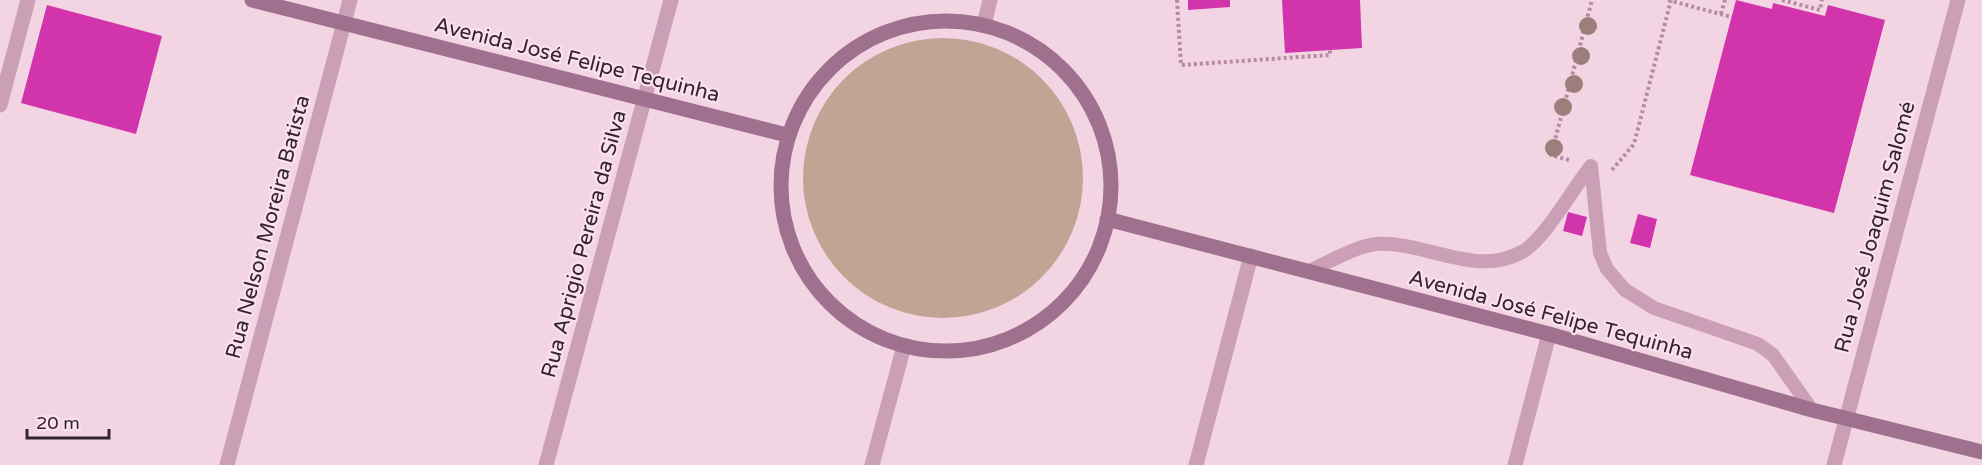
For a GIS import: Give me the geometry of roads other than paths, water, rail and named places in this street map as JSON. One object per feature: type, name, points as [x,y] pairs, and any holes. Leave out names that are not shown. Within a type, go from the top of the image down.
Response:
[{"type":"street","points":[[0,105],[28,0]]},
{"type":"street","name":"Avenida José Felipe Tequinha","points":[[252,0],[645,97],[787,135]]},
{"type":"street","name":"Rua Nelson Moreira Batista","points":[[227,465],[350,0]]},
{"type":"street","name":"Rua Aprigio Pereira da Silva","points":[[546,465],[671,0]]},
{"type":"street","points":[[984,25],[990,0]]},
{"type":"street","name":"Rua José Joaquim Salomé","points":[[1834,465],[1958,0]]},
{"type":"street","points":[[952,20],[984,25],[1039,48],[1074,81],[1099,124],[1110,171],[1107,219],[1093,261],[1069,297],[1035,325],[996,344],[953,351],[904,345],[860,328],[819,292],[792,246],[780,193],[787,135],[804,99],[832,65],[867,39],[908,24],[952,20]]},
{"type":"street","name":"Avenida José Felipe Tequinha","points":[[1107,219],[1549,334],[1812,410],[1982,452]]},
{"type":"street","points":[[1196,465],[1251,256]]},
{"type":"street","points":[[1515,465],[1549,334]]},
{"type":"street","points":[[872,465],[904,345]]},
{"type":"lane","points":[[1309,271],[1374,244],[1391,244],[1473,261],[1503,259],[1522,252],[1538,239],[1591,166],[1600,253],[1607,270],[1619,283],[1654,308],[1758,344],[1773,355],[1812,410]]}]
